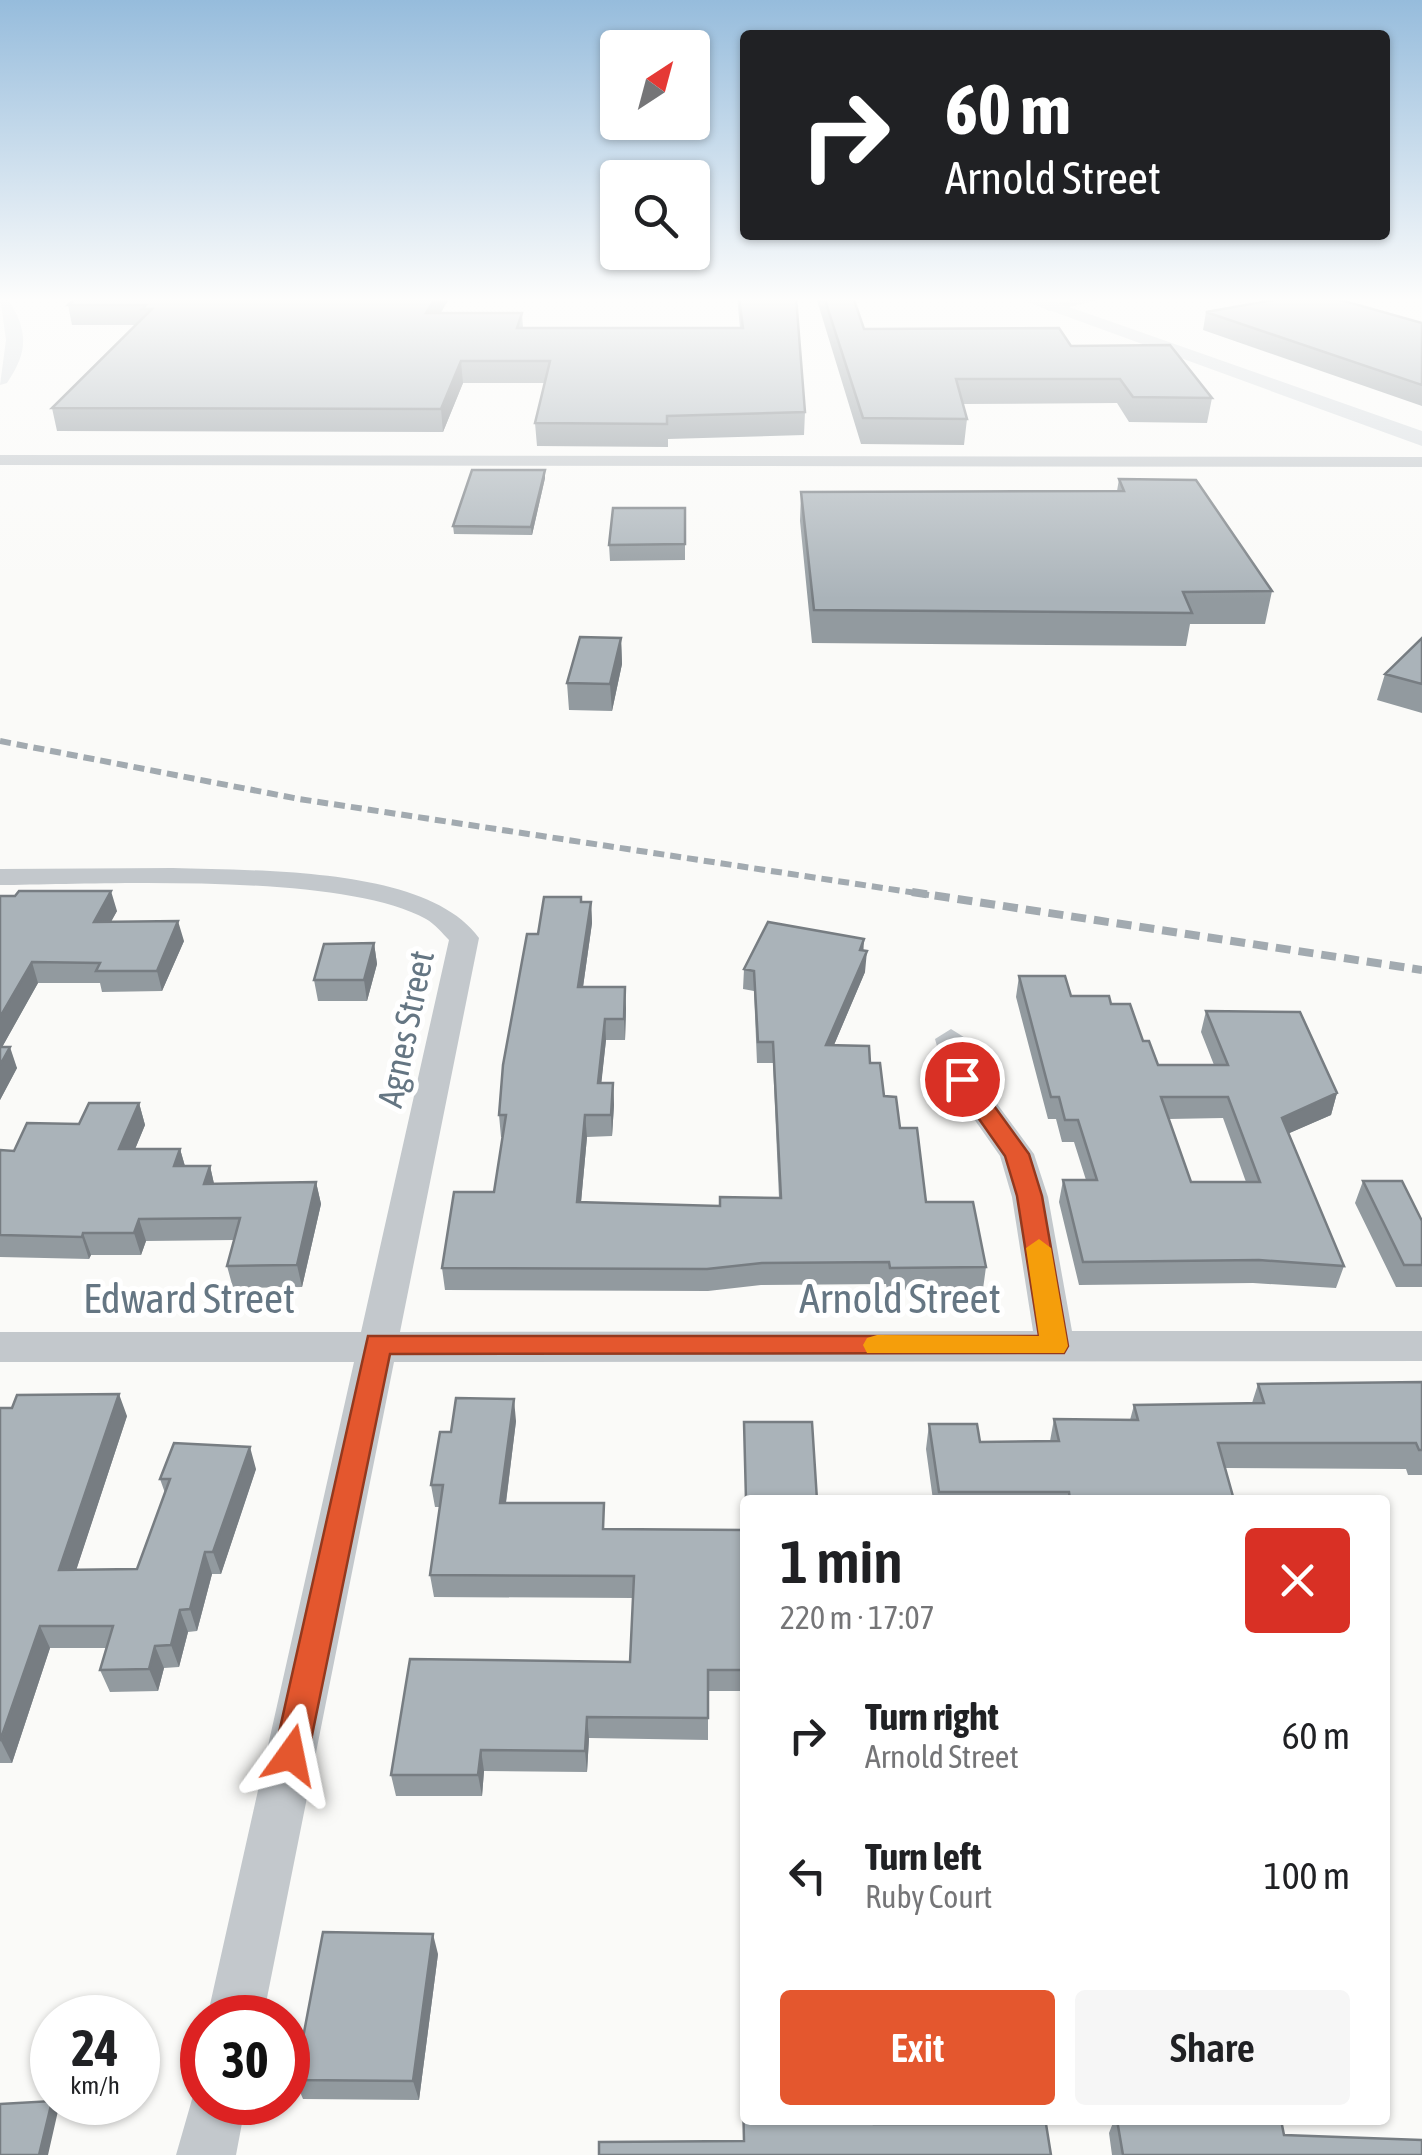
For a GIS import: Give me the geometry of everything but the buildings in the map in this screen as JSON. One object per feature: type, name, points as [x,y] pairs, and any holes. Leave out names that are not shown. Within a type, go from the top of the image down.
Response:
[{"type":"street","points":[[1305,398],[1422,439]]},
{"type":"street","points":[[0,460],[1422,462]]},
{"type":"street","name":"Agnes Street","points":[[0,877],[263,878],[422,905],[449,919],[464,938],[378,1343]]},
{"type":"street","points":[[951,1039],[962,1079],[1017,1154],[1030,1196],[1055,1346]]},
{"type":"street","points":[[240,1995],[378,1343]]},
{"type":"street","name":"Arnold Street","points":[[378,1343],[1422,1346]]},
{"type":"street","name":"Edward Street","points":[[0,1346],[378,1343]]},
{"type":"street","points":[[206,2155],[212,2125]]},
{"type":"railway","points":[[0,741],[299,799],[929,895]]},
{"type":"railway","points":[[912,892],[1422,970]]},
{"type":"slow traffic","points":[[877,1345],[1055,1346],[1039,1248]]},
{"type":"route","points":[[291,1755],[378,1343],[1055,1346],[1030,1196],[1017,1154],[962,1079]]}]
